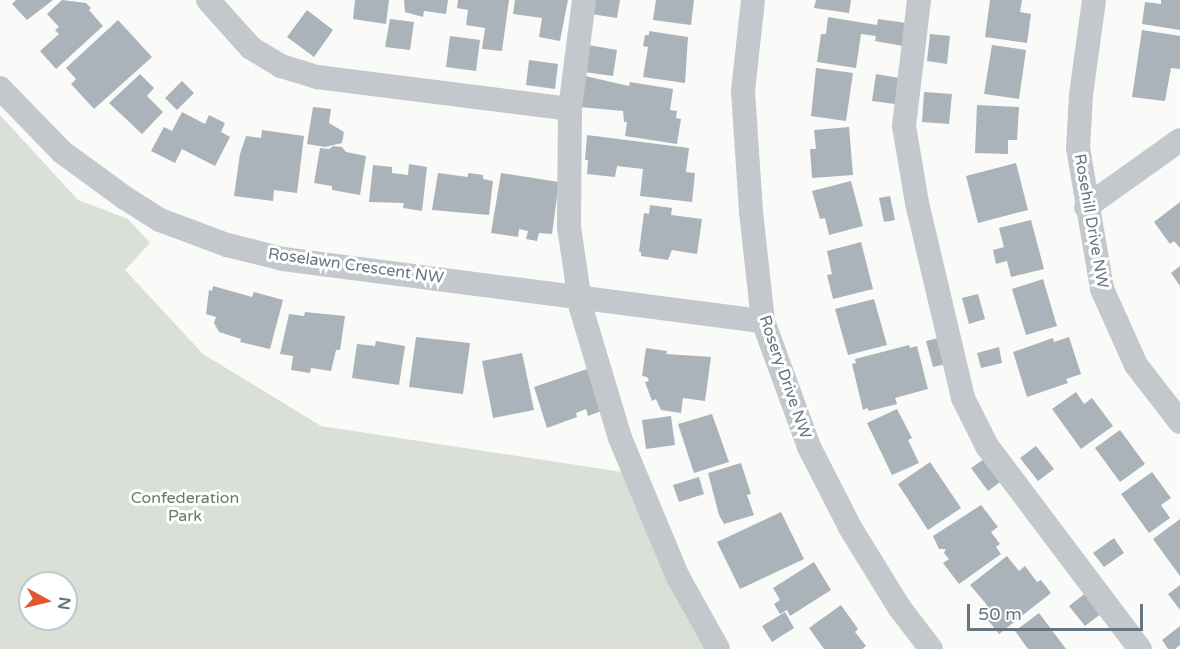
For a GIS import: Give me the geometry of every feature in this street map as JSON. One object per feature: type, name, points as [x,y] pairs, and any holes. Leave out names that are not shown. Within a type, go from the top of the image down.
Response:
[{"type":"street","points":[[208,0],[251,48],[281,66],[317,77],[570,109]]},
{"type":"street","points":[[584,0],[570,109],[569,227],[579,295],[620,438],[678,577],[718,649]]},
{"type":"street","name":"Rosery Drive NW","points":[[753,0],[743,91],[751,212],[763,321],[809,447],[851,529],[899,607],[931,649]]},
{"type":"street","points":[[919,0],[904,126],[917,203],[963,398],[987,446],[1140,649]]},
{"type":"street","name":"Rosehill Drive NW","points":[[1094,0],[1081,95],[1078,148],[1086,207],[1102,289],[1136,365],[1180,422]]},
{"type":"street","name":"Roselawn Crescent NW","points":[[0,88],[62,152],[125,198],[160,220],[227,245],[284,259],[579,295],[763,321]]},
{"type":"street","points":[[1086,207],[1180,140]]},
{"type":"green space","name":"Confederation Park","points":[[0,115],[78,200],[128,219],[150,243],[125,270],[203,354],[321,426],[622,472],[710,649],[0,649]]},
{"type":"building","points":[[16,0],[53,0],[27,20],[12,4]]},
{"type":"building","points":[[62,0],[86,3],[103,26],[56,69],[40,51],[59,34],[55,30],[59,27],[47,14]]},
{"type":"building","points":[[355,0],[389,0],[386,24],[353,19]]},
{"type":"building","points":[[404,0],[448,0],[446,14],[424,11],[423,17],[405,12]]},
{"type":"building","points":[[458,0],[509,0],[502,51],[482,49],[485,28],[466,25],[468,10],[457,8]]},
{"type":"building","points":[[515,0],[568,0],[560,41],[539,37],[542,18],[513,14]]},
{"type":"building","points":[[593,0],[620,0],[617,18],[591,14]]},
{"type":"building","points":[[656,0],[694,0],[691,25],[653,20]]},
{"type":"building","points":[[816,0],[851,0],[849,13],[814,8]]},
{"type":"building","points":[[990,0],[1022,0],[1020,12],[1031,14],[1027,43],[985,37]]},
{"type":"building","points":[[1161,0],[1180,0],[1180,30],[1142,24],[1145,2],[1161,4]]},
{"type":"building","points":[[307,10],[333,30],[314,57],[287,37]]},
{"type":"building","points":[[828,17],[877,25],[878,19],[906,23],[903,46],[875,41],[876,36],[861,34],[856,68],[817,62],[821,34],[826,34]]},
{"type":"building","points":[[390,19],[414,22],[410,50],[385,47]]},
{"type":"building","points":[[118,20],[152,57],[94,109],[71,84],[76,79],[66,68]]},
{"type":"building","points":[[1142,30],[1180,36],[1180,69],[1171,68],[1165,101],[1132,97]]},
{"type":"building","points":[[649,31],[688,37],[685,83],[643,77],[648,47],[643,46],[645,35],[649,35]]},
{"type":"building","points":[[930,34],[950,36],[947,64],[927,61]]},
{"type":"building","points":[[450,36],[480,40],[476,71],[446,67]]},
{"type":"building","points":[[588,45],[617,50],[613,76],[584,72]]},
{"type":"building","points":[[992,45],[1026,50],[1019,99],[984,94]]},
{"type":"building","points":[[529,60],[558,64],[555,89],[526,85]]},
{"type":"building","points":[[816,68],[853,73],[846,121],[811,116]]},
{"type":"building","points":[[140,74],[154,88],[147,96],[163,112],[142,134],[109,103]]},
{"type":"building","points":[[876,74],[899,78],[895,104],[872,101]]},
{"type":"building","points":[[585,76],[629,86],[630,82],[673,89],[670,110],[677,111],[676,118],[681,119],[677,144],[625,136],[627,122],[624,122],[623,111],[580,107]]},
{"type":"building","points":[[182,81],[194,93],[177,110],[165,98]]},
{"type":"building","points":[[924,92],[952,94],[949,124],[922,122]]},
{"type":"building","points":[[977,105],[1019,107],[1017,140],[1008,140],[1008,154],[975,153]]},
{"type":"building","points":[[313,107],[331,109],[329,123],[344,132],[342,143],[325,147],[307,144]]},
{"type":"building","points":[[182,112],[205,124],[209,115],[225,123],[221,132],[230,137],[215,166],[182,149],[175,163],[151,151],[164,127],[172,131]]},
{"type":"building","points":[[849,127],[853,175],[812,178],[810,149],[816,149],[814,130]]},
{"type":"building","points":[[262,130],[304,136],[297,193],[274,190],[273,201],[234,196],[240,154],[246,136],[261,138]]},
{"type":"building","points":[[587,135],[689,148],[686,172],[695,173],[692,202],[640,196],[643,169],[617,166],[615,177],[587,174],[588,160],[585,160]]},
{"type":"building","points":[[333,146],[342,147],[346,152],[366,156],[360,195],[332,190],[332,186],[314,183],[320,148],[329,149]]},
{"type":"building","points":[[1016,163],[1028,210],[978,223],[966,176]]},
{"type":"building","points":[[409,164],[427,167],[422,211],[403,208],[404,203],[369,202],[373,165],[392,167],[392,173],[408,175]]},
{"type":"building","points":[[438,173],[468,177],[468,173],[483,175],[483,179],[493,181],[489,215],[432,210]]},
{"type":"building","points":[[501,173],[559,182],[552,234],[539,233],[537,241],[526,239],[528,231],[519,229],[518,237],[491,233]]},
{"type":"building","points":[[851,181],[863,226],[829,235],[825,218],[820,219],[812,191]]},
{"type":"building","points":[[890,196],[895,220],[884,222],[879,198]]},
{"type":"building","points":[[1180,202],[1180,248],[1174,241],[1170,244],[1154,222]]},
{"type":"building","points":[[650,205],[672,208],[671,215],[702,219],[697,254],[672,250],[668,260],[641,256],[639,251],[644,213],[649,214]]},
{"type":"building","points":[[1031,220],[1044,269],[1011,277],[1007,261],[996,264],[993,250],[1004,247],[999,228]]},
{"type":"building","points":[[861,242],[873,289],[833,299],[827,275],[832,274],[827,251]]},
{"type":"building","points":[[1180,266],[1180,286],[1171,273]]},
{"type":"building","points":[[1043,279],[1057,326],[1026,335],[1012,289]]},
{"type":"building","points":[[213,286],[252,297],[254,292],[283,300],[270,349],[240,342],[241,339],[219,332],[214,323],[216,317],[206,314],[209,290],[212,291]]},
{"type":"building","points":[[978,294],[985,319],[969,324],[962,298]]},
{"type":"building","points":[[874,299],[887,345],[848,355],[835,309]]},
{"type":"building","points":[[305,312],[345,316],[340,350],[336,350],[331,371],[311,368],[310,373],[291,370],[293,356],[280,354],[289,314],[304,316]]},
{"type":"building","points":[[947,336],[954,362],[933,367],[926,341]]},
{"type":"building","points":[[416,337],[470,343],[463,394],[409,387]]},
{"type":"building","points":[[1069,337],[1081,374],[1066,379],[1068,383],[1027,397],[1013,352],[1053,338],[1054,342]]},
{"type":"building","points":[[376,341],[405,346],[399,385],[352,378],[357,344],[375,346]]},
{"type":"building","points":[[909,345],[910,348],[917,346],[928,389],[895,398],[897,404],[869,411],[867,408],[863,410],[852,364],[856,363],[855,359]]},
{"type":"building","points":[[999,347],[1002,363],[981,368],[977,353]]},
{"type":"building","points":[[646,348],[667,351],[666,354],[711,357],[705,401],[683,398],[681,413],[661,410],[656,399],[652,401],[645,382],[649,381],[647,377],[642,376]]},
{"type":"building","points":[[522,353],[534,410],[493,418],[482,361]]},
{"type":"building","points":[[587,369],[595,393],[604,410],[588,416],[586,409],[576,413],[577,417],[547,428],[534,387]]},
{"type":"building","points":[[1076,392],[1084,404],[1092,398],[1113,426],[1081,449],[1052,409]]},
{"type":"building","points":[[897,409],[912,438],[908,440],[919,463],[892,475],[867,423]]},
{"type":"building","points":[[712,414],[729,462],[694,473],[678,424]]},
{"type":"building","points":[[671,416],[675,445],[646,449],[642,420]]},
{"type":"building","points":[[1120,430],[1145,464],[1120,482],[1095,448]]},
{"type":"building","points":[[1036,446],[1054,469],[1038,481],[1020,458]]},
{"type":"building","points":[[990,455],[1007,477],[988,491],[971,468]]},
{"type":"building","points":[[930,462],[961,508],[928,530],[898,484]]},
{"type":"building","points":[[741,463],[751,494],[747,495],[754,515],[724,524],[719,515],[708,473]]},
{"type":"building","points":[[1152,472],[1171,498],[1161,505],[1170,518],[1149,533],[1121,494]]},
{"type":"building","points":[[699,477],[704,494],[679,502],[673,485]]},
{"type":"building","points":[[981,505],[998,527],[991,532],[1000,544],[996,547],[1001,554],[959,584],[943,563],[949,559],[944,553],[946,549],[939,549],[933,536]]},
{"type":"building","points":[[781,512],[804,559],[740,589],[717,542]]},
{"type":"building","points":[[1180,519],[1180,576],[1153,539]]},
{"type":"building","points":[[1114,538],[1124,553],[1104,567],[1093,553]]},
{"type":"building","points":[[1007,556],[1019,571],[1025,566],[1037,582],[1041,580],[1051,593],[999,634],[980,610],[987,605],[970,585]]},
{"type":"building","points":[[814,562],[831,590],[790,616],[787,610],[780,614],[774,604],[780,600],[773,588]]},
{"type":"building","points":[[1180,585],[1180,610],[1168,594]]},
{"type":"building","points":[[1087,592],[1102,613],[1085,626],[1069,606]]},
{"type":"building","points":[[841,605],[858,629],[855,632],[866,646],[862,649],[824,649],[809,628]]},
{"type":"building","points":[[785,612],[794,628],[772,642],[762,626]]},
{"type":"building","points":[[1039,613],[1066,649],[1028,649],[1015,631]]},
{"type":"building","points":[[1180,626],[1180,645],[1175,649],[1168,649],[1162,640]]}]
